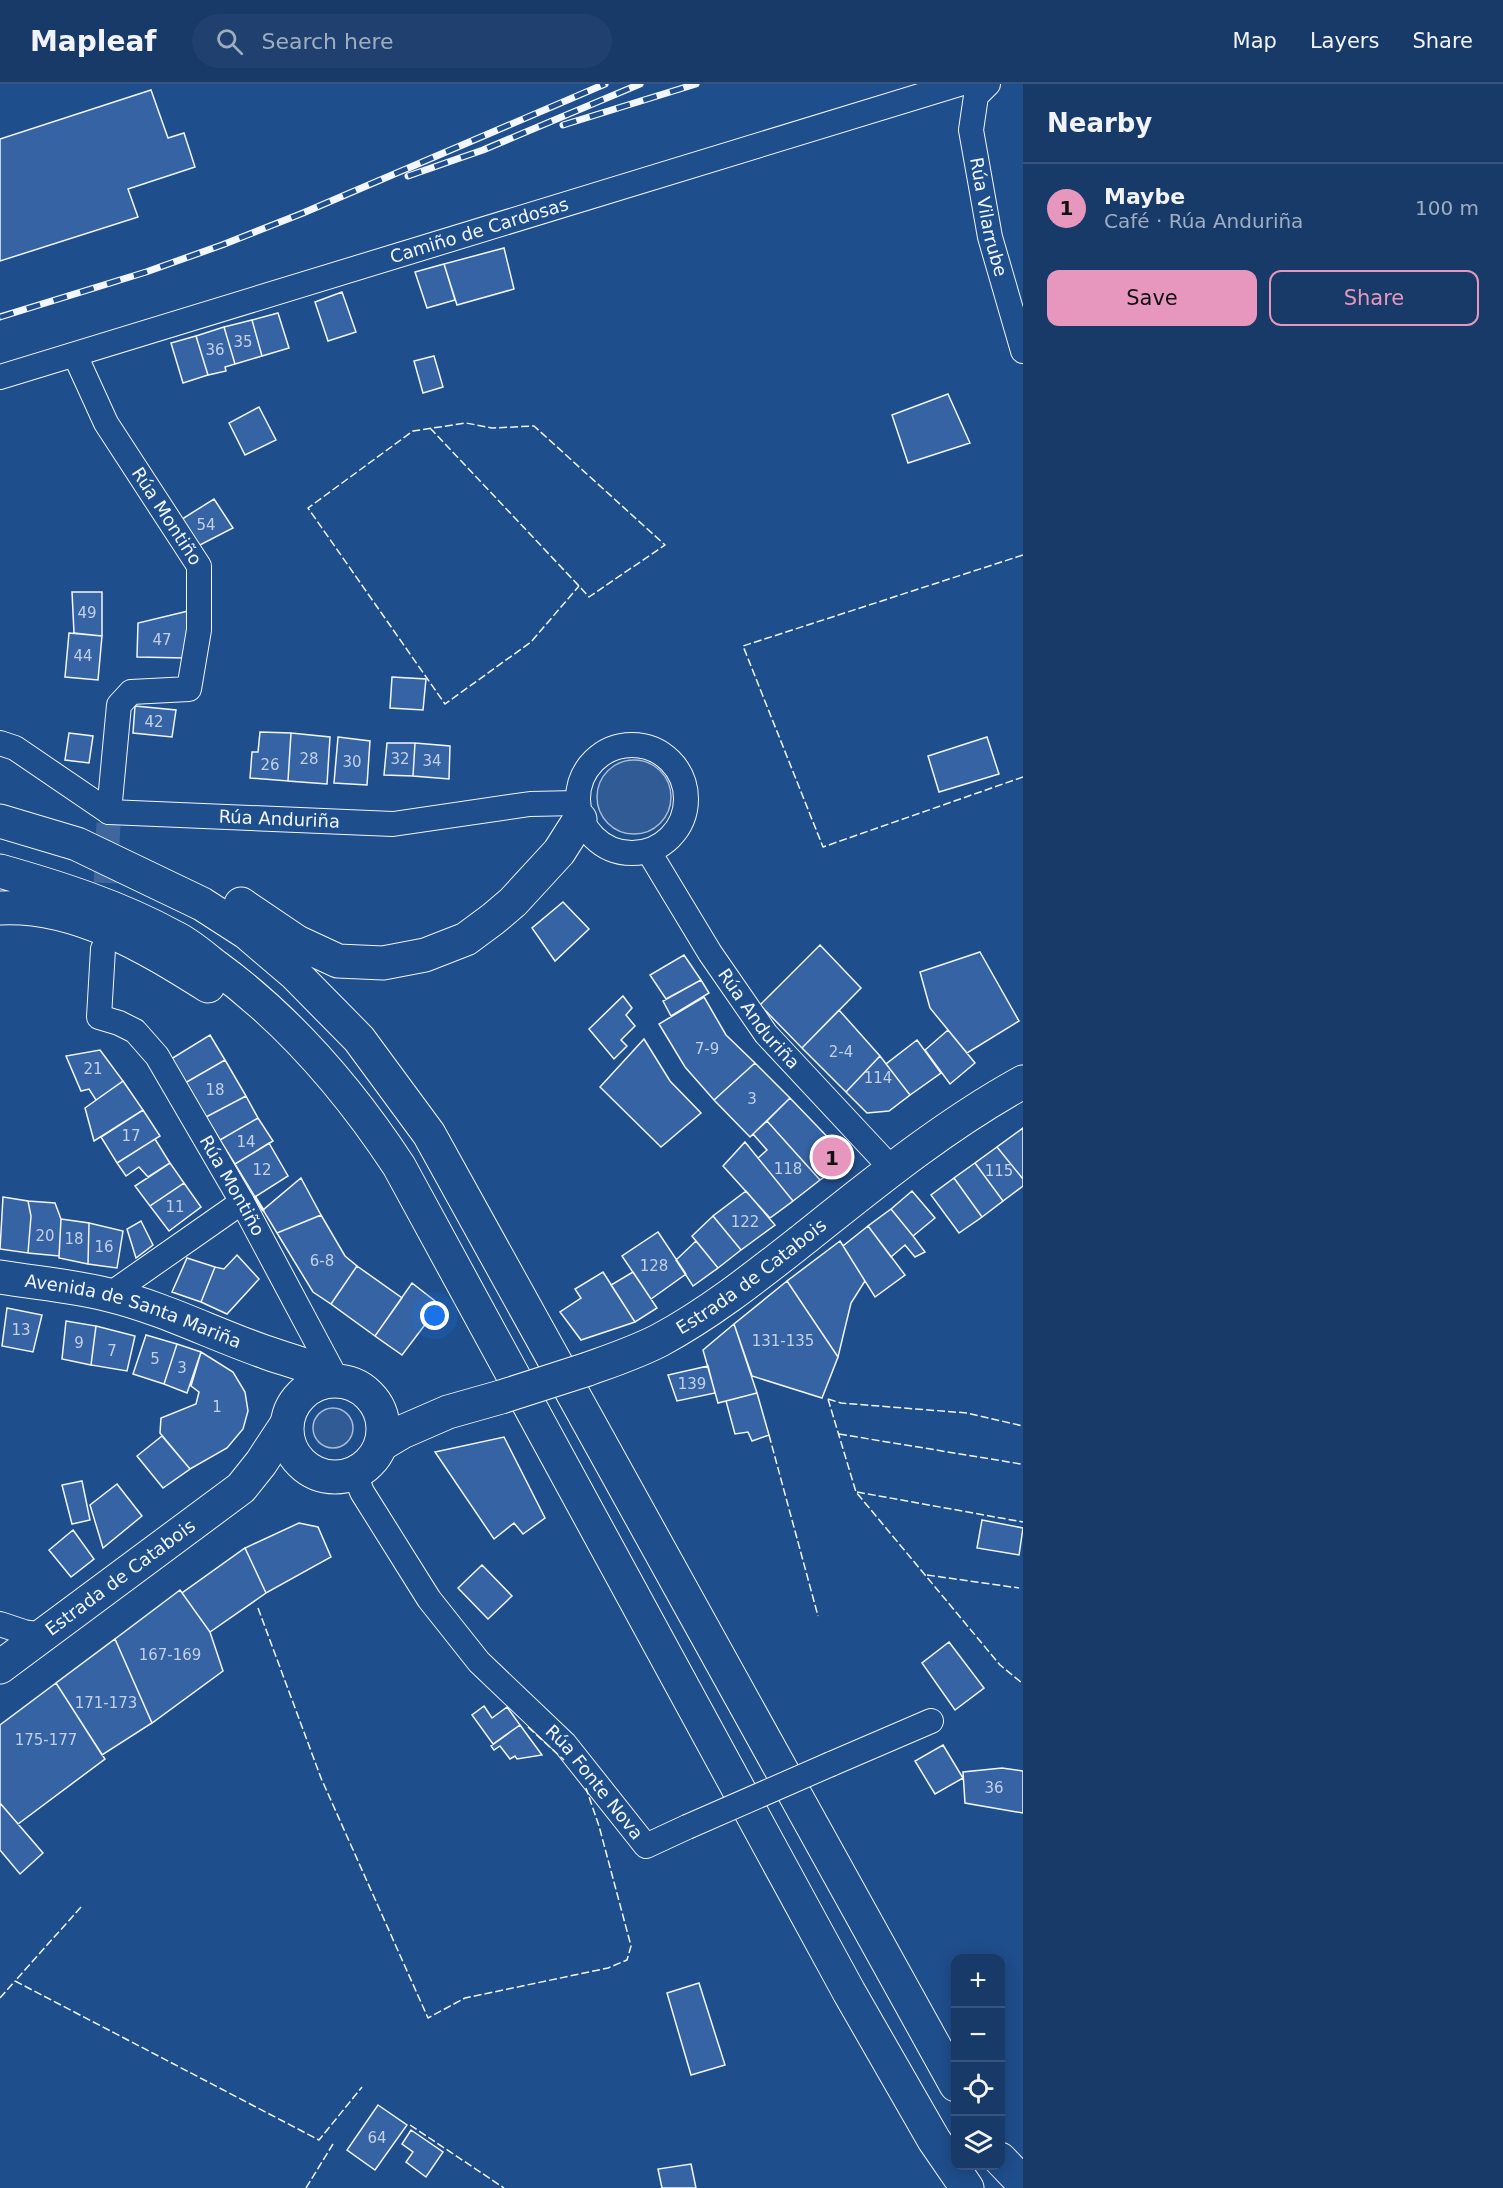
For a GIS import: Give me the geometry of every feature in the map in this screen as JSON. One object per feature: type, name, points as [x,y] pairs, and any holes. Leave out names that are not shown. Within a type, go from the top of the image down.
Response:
[{"type":"main road","points":[[0,808],[82,829],[170,865],[223,892],[297,942],[338,961],[383,963],[425,956],[466,939],[493,919],[559,852],[579,811]]},
{"type":"main road","points":[[0,821],[77,843],[202,904],[248,933],[295,974],[358,1040],[429,1134],[951,2076]]},
{"type":"main road","points":[[0,871],[83,896],[177,938],[240,984],[287,1025],[376,1131],[399,1166],[849,1992],[934,2140],[967,2188]]},
{"type":"main road","points":[[0,908],[25,907],[68,916],[124,937],[171,962],[226,996],[284,1048],[336,1100],[376,1131]]},
{"type":"main road","name":"Estrada de Catabois","points":[[382,1444],[402,1432],[448,1412],[588,1369],[626,1356],[660,1340],[704,1313],[760,1273],[892,1169],[988,1101],[1023,1082]]},
{"type":"main road","name":"Avenida de Santa Mariña","points":[[0,1277],[109,1295],[150,1308],[264,1352],[302,1362],[334,1380]]},
{"type":"main road","name":"Avenida de Santa Mariña","points":[[264,1352],[285,1390],[288,1420]]},
{"type":"main road","points":[[334,1380],[356,1384],[377,1405],[384,1426],[382,1444],[371,1462],[355,1474],[336,1478],[317,1474],[300,1463],[289,1446],[288,1420],[292,1405],[306,1389],[334,1380]]},
{"type":"main road","name":"Estrada de Catabois","points":[[377,1405],[448,1412]]},
{"type":"main road","name":"Estrada de Catabois","points":[[0,1667],[241,1488],[261,1463],[288,1420]]},
{"type":"main road","name":"Estrada de Catabois","points":[[241,1488],[277,1479],[317,1474]]},
{"type":"main road","points":[[1005,2164],[1023,2183]]},
{"type":"street","name":"Camiño de Cardosas","points":[[0,377],[959,84]]},
{"type":"street","name":"Rúa Vilarrube","points":[[988,84],[976,96],[971,130],[990,237],[1023,351]]},
{"type":"street","name":"Rúa Montiño","points":[[75,355],[106,423],[199,566],[199,630],[189,689],[131,692],[118,705],[109,812]]},
{"type":"street","points":[[0,743],[15,748],[109,812]]},
{"type":"street","points":[[634,744],[652,749],[669,759],[680,774],[686,792],[686,811],[678,829],[666,842],[649,852],[633,854],[616,852],[601,845],[588,833],[579,811],[578,787],[585,769],[598,755],[615,747],[634,744]]},
{"type":"street","name":"Rúa Anduriña","points":[[109,812],[393,824],[530,804],[579,811]]},
{"type":"street","name":"Rúa Anduriña","points":[[649,852],[710,953],[766,1034],[892,1169]]},
{"type":"street","name":"Rúa Montiño","points":[[103,949],[99,1017],[135,1031],[157,1056],[242,1202],[334,1380]]},
{"type":"street","points":[[109,1295],[242,1202]]},
{"type":"street","name":"Rúa Fonte Nova","points":[[355,1474],[362,1492],[429,1599],[479,1662],[566,1744],[646,1846],[931,1721]]},
{"type":"street","points":[[0,1624],[24,1632],[44,1635]]},
{"type":"shaded area","points":[[634,760],[655,766],[665,776],[671,797],[665,818],[655,828],[634,834],[613,828],[603,818],[597,797],[603,776],[613,766]]},
{"type":"shaded area","points":[[333,1408],[347,1414],[353,1428],[347,1442],[333,1448],[319,1442],[313,1428],[319,1414]]},
{"type":"building","points":[[151,90],[168,138],[184,133],[195,167],[128,189],[138,217],[0,261],[0,139]]},
{"type":"building","points":[[504,248],[514,289],[457,305],[444,264]]},
{"type":"building","points":[[444,264],[455,300],[427,308],[415,272]]},
{"type":"building","points":[[342,292],[356,332],[328,341],[315,302]]},
{"type":"building","points":[[278,313],[289,348],[262,356],[252,320]]},
{"type":"building","points":[[252,320],[262,356],[235,364],[224,327]]},
{"type":"building","points":[[224,327],[235,364],[225,367],[226,371],[208,375],[196,336]]},
{"type":"building","points":[[196,336],[208,375],[183,383],[171,343]]},
{"type":"building","points":[[434,356],[443,387],[423,393],[414,361]]},
{"type":"building","points":[[948,394],[970,443],[908,463],[892,415]]},
{"type":"building","points":[[259,407],[276,440],[245,455],[229,423]]},
{"type":"building","points":[[214,499],[233,528],[196,547],[179,521]]},
{"type":"building","points":[[72,592],[102,592],[102,636],[74,633]]},
{"type":"building","points":[[188,611],[185,658],[137,657],[138,623]]},
{"type":"building","points":[[69,633],[102,636],[98,680],[65,677]]},
{"type":"building","points":[[392,677],[426,679],[423,710],[390,708]]},
{"type":"building","points":[[135,706],[176,710],[172,737],[133,733]]},
{"type":"building","points":[[260,732],[291,733],[288,781],[250,778],[252,752],[258,752]]},
{"type":"building","points":[[69,733],[93,736],[89,763],[65,760]]},
{"type":"building","points":[[291,733],[330,737],[327,784],[288,781]]},
{"type":"building","points":[[338,737],[370,741],[367,785],[334,783]]},
{"type":"building","points":[[987,737],[999,774],[939,792],[928,756]]},
{"type":"building","points":[[387,743],[415,743],[413,776],[384,775]]},
{"type":"building","points":[[415,743],[450,746],[449,779],[413,776]]},
{"type":"building","points":[[563,902],[589,929],[555,961],[532,928]]},
{"type":"building","points":[[820,945],[861,988],[802,1048],[760,1005]]},
{"type":"building","points":[[980,952],[1019,1021],[967,1053],[930,1008],[920,972]]},
{"type":"building","points":[[684,955],[701,980],[666,999],[650,975]]},
{"type":"building","points":[[701,980],[709,993],[671,1016],[663,1001]]},
{"type":"building","points":[[623,996],[632,1008],[626,1015],[635,1026],[621,1040],[627,1046],[614,1059],[589,1029]]},
{"type":"building","points":[[704,997],[726,1035],[755,1063],[714,1100],[685,1067],[659,1024]]},
{"type":"building","points":[[839,1010],[880,1056],[846,1092],[802,1048]]},
{"type":"building","points":[[948,1030],[975,1063],[950,1084],[925,1050]]},
{"type":"building","points":[[210,1035],[225,1060],[185,1083],[171,1059]]},
{"type":"building","points":[[644,1039],[670,1081],[701,1113],[661,1147],[600,1087]]},
{"type":"building","points":[[917,1040],[941,1073],[910,1095],[886,1064]]},
{"type":"building","points":[[100,1050],[123,1081],[96,1100],[89,1089],[81,1091],[66,1056]]},
{"type":"building","points":[[880,1056],[910,1095],[889,1111],[867,1113],[846,1092]]},
{"type":"building","points":[[225,1060],[246,1096],[206,1117],[185,1083]]},
{"type":"building","points":[[755,1063],[790,1098],[750,1137],[714,1100]]},
{"type":"building","points":[[123,1081],[143,1110],[94,1141],[85,1108]]},
{"type":"building","points":[[246,1096],[258,1118],[220,1140],[206,1117]]},
{"type":"building","points":[[790,1098],[842,1152],[841,1165],[820,1180],[767,1121]]},
{"type":"building","points":[[143,1110],[160,1136],[117,1163],[101,1137]]},
{"type":"building","points":[[258,1118],[273,1141],[235,1164],[220,1140]]},
{"type":"building","points":[[767,1121],[820,1180],[793,1201],[758,1158],[767,1150],[753,1134]]},
{"type":"building","points":[[1023,1128],[1023,1179],[997,1147]]},
{"type":"building","points":[[155,1139],[170,1163],[148,1177],[139,1167],[126,1176],[117,1163]]},
{"type":"building","points":[[745,1142],[793,1201],[770,1218],[723,1166]]},
{"type":"building","points":[[269,1143],[288,1176],[255,1197],[235,1164]]},
{"type":"building","points":[[997,1147],[1023,1179],[1023,1186],[1003,1201],[975,1163]]},
{"type":"building","points":[[170,1163],[184,1183],[150,1206],[135,1186]]},
{"type":"building","points":[[975,1163],[1003,1201],[982,1217],[954,1178]]},
{"type":"building","points":[[301,1178],[321,1215],[277,1233],[263,1210]]},
{"type":"building","points":[[954,1178],[982,1217],[959,1233],[931,1195]]},
{"type":"building","points":[[184,1183],[201,1207],[169,1231],[150,1206]]},
{"type":"building","points":[[746,1191],[775,1225],[741,1250],[713,1216]]},
{"type":"building","points":[[912,1191],[935,1218],[913,1236],[891,1209]]},
{"type":"building","points":[[3,1197],[28,1201],[31,1216],[28,1253],[0,1249]]},
{"type":"building","points":[[28,1201],[55,1203],[61,1219],[59,1256],[28,1253],[31,1216]]},
{"type":"building","points":[[891,1209],[925,1252],[915,1257],[905,1245],[891,1257],[868,1226]]},
{"type":"building","points":[[321,1215],[345,1256],[357,1266],[331,1304],[313,1292],[277,1233]]},
{"type":"building","points":[[713,1216],[741,1250],[718,1268],[692,1236]]},
{"type":"building","points":[[61,1219],[89,1223],[88,1264],[59,1258]]},
{"type":"building","points":[[141,1221],[153,1245],[136,1258],[127,1229]]},
{"type":"building","points":[[89,1223],[123,1231],[117,1268],[88,1264]]},
{"type":"building","points":[[868,1226],[905,1275],[875,1297],[843,1246]]},
{"type":"building","points":[[658,1232],[686,1274],[651,1299],[622,1256]]},
{"type":"building","points":[[696,1241],[718,1268],[693,1286],[676,1260]]},
{"type":"building","points":[[840,1241],[865,1281],[851,1303],[838,1357],[787,1281]]},
{"type":"building","points":[[237,1255],[259,1279],[227,1314],[201,1302],[215,1267],[224,1269]]},
{"type":"building","points":[[187,1258],[215,1267],[201,1302],[172,1292]]},
{"type":"building","points":[[357,1266],[402,1298],[375,1336],[331,1304]]},
{"type":"building","points":[[603,1272],[635,1322],[581,1340],[560,1312],[581,1298],[575,1289]]},
{"type":"building","points":[[633,1272],[657,1308],[635,1322],[611,1285]]},
{"type":"building","points":[[787,1281],[838,1357],[822,1398],[752,1376],[734,1324]]},
{"type":"building","points":[[412,1283],[440,1305],[402,1355],[375,1336]]},
{"type":"building","points":[[7,1308],[42,1315],[33,1352],[2,1346]]},
{"type":"building","points":[[66,1321],[96,1326],[91,1365],[62,1359]]},
{"type":"building","points":[[734,1324],[757,1393],[718,1403],[703,1350]]},
{"type":"building","points":[[96,1326],[135,1336],[127,1371],[91,1365]]},
{"type":"building","points":[[146,1335],[177,1344],[164,1384],[133,1374]]},
{"type":"building","points":[[177,1344],[201,1352],[187,1393],[164,1384]]},
{"type":"building","points":[[201,1352],[233,1372],[245,1392],[248,1411],[243,1429],[227,1448],[190,1469],[160,1433],[161,1418],[196,1404],[199,1392],[191,1386]]},
{"type":"building","points":[[708,1366],[715,1393],[677,1401],[668,1375]]},
{"type":"building","points":[[757,1393],[769,1435],[752,1441],[748,1432],[735,1434],[726,1401]]},
{"type":"building","points":[[162,1436],[190,1469],[163,1488],[137,1456]]},
{"type":"building","points":[[504,1437],[545,1518],[523,1534],[514,1523],[494,1539],[435,1452]]},
{"type":"building","points":[[82,1481],[90,1520],[72,1524],[62,1485]]},
{"type":"building","points":[[117,1484],[142,1516],[103,1548],[90,1505]]},
{"type":"building","points":[[982,1520],[1023,1528],[1019,1555],[977,1548]]},
{"type":"building","points":[[299,1523],[318,1527],[331,1557],[266,1593],[245,1548]]},
{"type":"building","points":[[73,1530],[94,1559],[71,1577],[49,1550]]},
{"type":"building","points":[[245,1548],[266,1593],[210,1632],[182,1593]]},
{"type":"building","points":[[482,1565],[512,1596],[488,1619],[458,1588]]},
{"type":"building","points":[[180,1590],[210,1632],[223,1671],[152,1723],[115,1639]]},
{"type":"building","points":[[115,1639],[152,1723],[102,1755],[56,1683]]},
{"type":"building","points":[[949,1642],[984,1688],[955,1710],[922,1663]]},
{"type":"building","points":[[56,1683],[105,1759],[18,1824],[0,1803],[0,1725]]},
{"type":"building","points":[[484,1706],[492,1718],[507,1707],[520,1725],[493,1744],[472,1715]]},
{"type":"building","points":[[520,1725],[542,1755],[517,1759],[515,1756],[510,1759],[500,1746],[494,1750],[491,1746]]},
{"type":"building","points":[[943,1745],[963,1778],[935,1794],[915,1761]]},
{"type":"building","points":[[1002,1768],[1023,1771],[1023,1813],[965,1803],[963,1772]]},
{"type":"building","points":[[0,1803],[43,1853],[20,1874],[0,1850]]},
{"type":"building","points":[[699,1983],[725,2065],[691,2075],[667,1993]]},
{"type":"building","points":[[378,2105],[407,2125],[375,2170],[347,2150]]},
{"type":"building","points":[[411,2130],[443,2152],[426,2177],[406,2162],[413,2152],[402,2144]]},
{"type":"building","points":[[691,2164],[696,2188],[662,2188],[658,2169]]},
{"type":"tunnel","points":[[104,919],[109,812]]},
{"type":"railway","points":[[0,317],[146,272],[222,245],[303,213],[605,84]]},
{"type":"railway","points":[[408,176],[483,150],[640,84]]},
{"type":"railway","points":[[563,125],[696,84]]},
{"type":"fence","points":[[430,428],[579,586],[589,597],[665,545],[534,426],[492,428],[466,423],[413,431],[308,508],[445,704],[531,642],[579,586]]},
{"type":"fence","points":[[1023,555],[743,646],[823,847],[1023,777]]},
{"type":"fence","points":[[828,1399],[856,1492],[1000,1665],[1022,1683]]},
{"type":"fence","points":[[828,1399],[841,1403],[967,1413],[1023,1426]]},
{"type":"fence","points":[[839,1434],[1021,1464]]},
{"type":"fence","points":[[769,1435],[818,1616]]},
{"type":"fence","points":[[857,1492],[1023,1522]]},
{"type":"fence","points":[[927,1575],[1019,1588]]},
{"type":"fence","points":[[258,1608],[321,1778],[428,2018],[465,1998],[608,1968],[627,1960],[631,1946],[599,1826],[586,1788]]},
{"type":"fence","points":[[528,1727],[564,1760]]},
{"type":"fence","points":[[81,1907],[15,1981],[319,2140],[362,2087]]},
{"type":"fence","points":[[0,1998],[15,1981]]},
{"type":"fence","points":[[410,2125],[504,2188]]},
{"type":"fence","points":[[306,2188],[333,2144]]},
{"type":"wall","points":[[255,1197],[263,1210]]},
{"type":"place","name":"Maybe","points":[[832,1157]]}]
